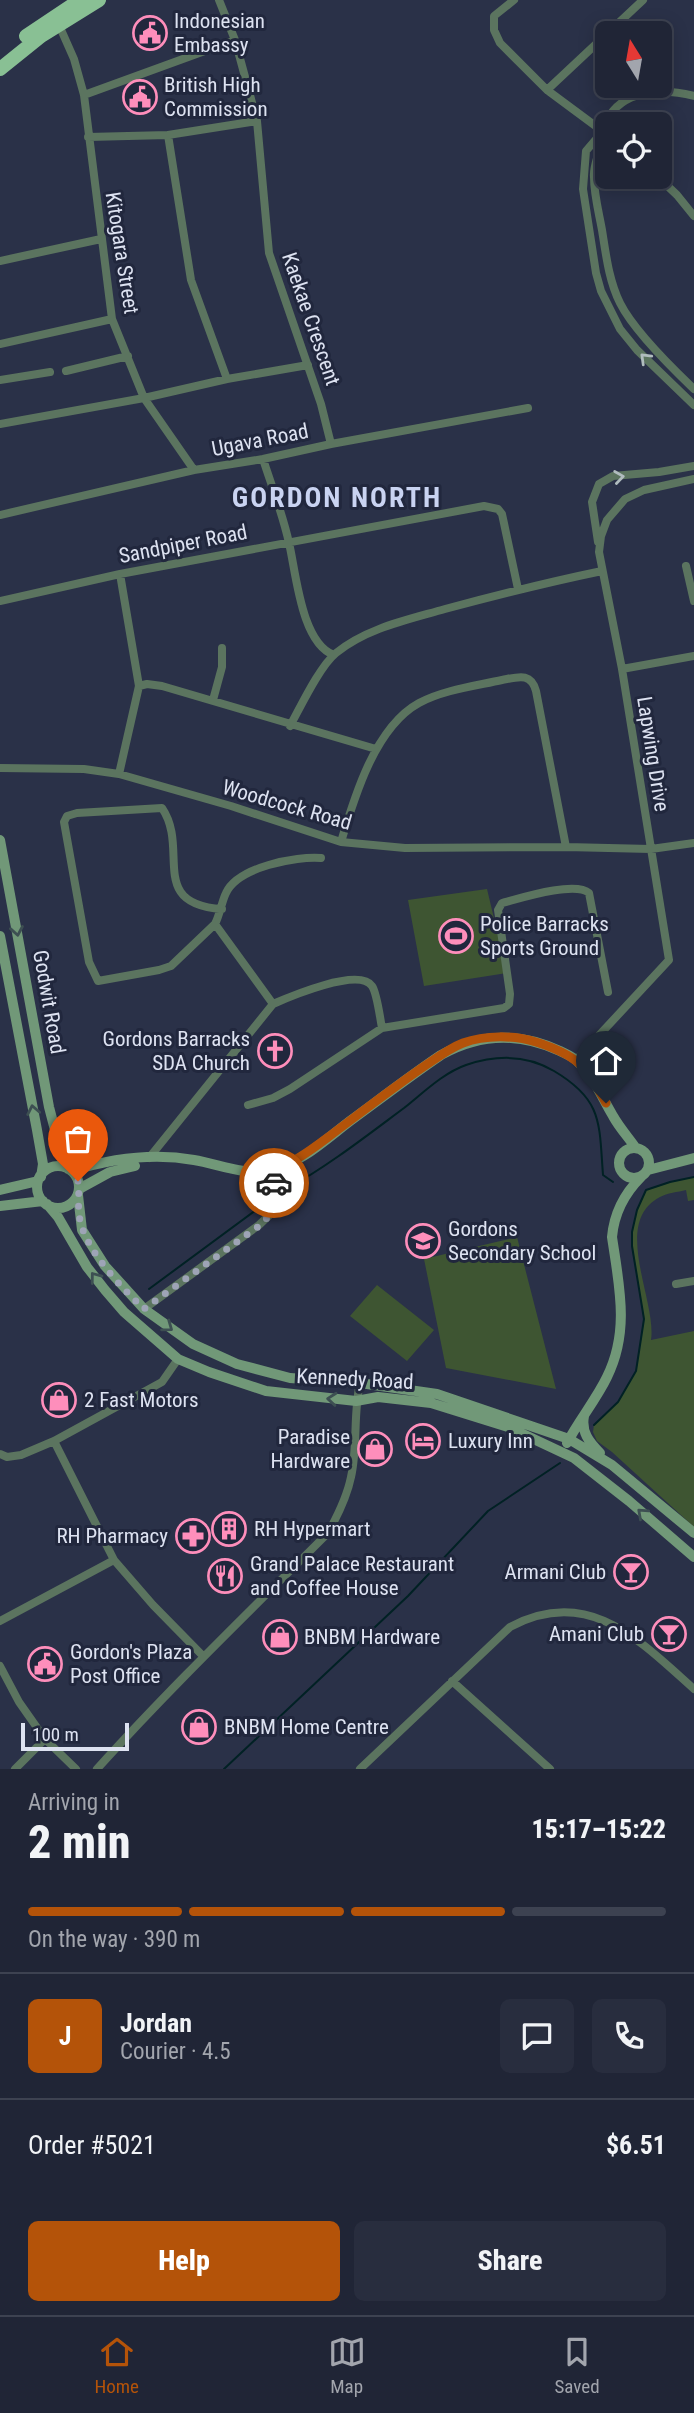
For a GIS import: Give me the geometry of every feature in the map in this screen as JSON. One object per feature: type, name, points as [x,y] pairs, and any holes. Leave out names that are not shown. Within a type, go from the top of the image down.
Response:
[{"type":"highway","points":[[0,57],[42,24],[80,0]]},
{"type":"highway","points":[[0,69],[59,24],[99,0]]},
{"type":"main road","name":"Godwit Road","points":[[0,840],[49,1107],[61,1153],[70,1170]]},
{"type":"main road","name":"Godwit Road","points":[[0,936],[43,1164],[39,1179]]},
{"type":"main road","points":[[70,1170],[97,1163],[149,1158],[188,1159],[234,1170],[267,1171],[280,1168],[309,1152],[414,1073],[462,1043],[489,1037],[527,1040],[577,1059],[598,1087],[614,1118],[635,1147],[672,1163]]},
{"type":"main road","points":[[562,1451],[607,1378],[619,1345],[622,1300],[612,1237],[620,1205],[622,1171],[619,1162],[622,1154],[614,1118]]},
{"type":"main road","points":[[622,1154],[635,1147]]},
{"type":"main road","points":[[620,1205],[631,1187],[645,1173],[649,1160],[647,1154]]},
{"type":"main road","points":[[78,1192],[110,1172],[140,1165],[149,1158]]},
{"type":"main road","points":[[622,1171],[631,1178],[694,1158]]},
{"type":"main road","points":[[0,1189],[39,1179],[50,1168],[62,1167],[70,1170],[77,1178],[78,1192],[75,1200],[64,1207],[58,1208],[45,1202],[0,1206]]},
{"type":"main road","points":[[39,1179],[39,1193],[45,1202]]},
{"type":"main road","name":"Kennedy Road","points":[[78,1192],[82,1230],[121,1286],[144,1309],[193,1344],[237,1364],[290,1378],[360,1383],[437,1394],[569,1438],[612,1465],[694,1533]]},
{"type":"main road","name":"Kennedy Road","points":[[45,1202],[58,1217],[87,1267],[105,1290],[124,1312],[178,1359],[266,1391],[356,1401],[378,1397],[431,1403],[508,1427],[574,1458],[694,1557]]},
{"type":"main road","points":[[534,1428],[546,1431],[567,1429],[584,1415]]},
{"type":"main road","points":[[584,1415],[582,1427],[590,1444],[612,1465]]},
{"type":"street","name":"Kaekae Crescent","points":[[219,0],[235,40],[257,121],[269,253],[308,365],[331,444]]},
{"type":"street","points":[[514,0],[496,12],[493,19],[494,30],[500,43],[547,90],[595,126]]},
{"type":"street","points":[[547,90],[643,0]]},
{"type":"street","name":"Kitogara Street","points":[[59,24],[74,59],[84,95],[112,319],[144,398],[194,470]]},
{"type":"street","points":[[84,95],[235,40]]},
{"type":"street","points":[[614,112],[635,97],[652,91],[670,91],[694,96]]},
{"type":"street","points":[[88,137],[168,135],[257,121]]},
{"type":"street","points":[[168,135],[191,280],[227,379]]},
{"type":"street","points":[[595,142],[586,151],[583,189],[601,291],[620,329],[637,350],[694,405]]},
{"type":"street","points":[[596,189],[610,274],[627,315],[694,389]]},
{"type":"street","points":[[671,189],[694,216]]},
{"type":"street","points":[[0,261],[101,239]]},
{"type":"street","points":[[0,344],[112,319]]},
{"type":"street","points":[[66,370],[128,356]]},
{"type":"street","points":[[0,424],[308,365]]},
{"type":"street","points":[[0,380],[50,372]]},
{"type":"street","name":"Ugava Road","points":[[0,514],[194,470],[528,408]]},
{"type":"street","points":[[263,459],[289,542],[295,585],[319,645],[334,655]]},
{"type":"street","points":[[599,552],[592,502],[599,484],[613,476],[694,466]]},
{"type":"street","name":"Lapwing Drive","points":[[577,1059],[669,960],[622,669],[602,571],[599,552],[601,536],[607,520],[625,499],[645,490],[694,480]]},
{"type":"street","name":"Sandpiper Road","points":[[0,601],[120,574],[484,506],[498,509],[502,514],[518,589]]},
{"type":"street","points":[[686,566],[694,601]]},
{"type":"street","points":[[290,726],[309,691],[334,655],[363,635],[518,589],[602,571]]},
{"type":"street","points":[[119,774],[138,686],[120,574]]},
{"type":"street","points":[[213,700],[222,667],[222,648]]},
{"type":"street","points":[[622,669],[694,656]]},
{"type":"street","points":[[341,842],[357,787],[376,749],[399,719],[417,704],[475,685],[520,676],[528,677],[534,682],[566,847]]},
{"type":"street","points":[[138,686],[153,684],[376,749]]},
{"type":"street","name":"Woodcock Road","points":[[0,768],[84,769],[119,774],[231,806],[341,842],[405,848],[651,849],[694,843]]},
{"type":"street","points":[[222,909],[203,908],[180,893],[175,876],[169,818],[162,808],[77,813],[67,816],[64,822],[89,962],[98,982],[171,966],[215,924],[222,909],[226,893],[236,879],[286,861],[303,857],[321,858]]},
{"type":"street","points":[[248,1105],[273,1098],[290,1089],[382,1028],[504,1008],[509,1004],[510,994],[499,906],[512,900],[581,888],[589,893],[608,992]]},
{"type":"street","points":[[215,924],[273,1004]]},
{"type":"street","points":[[149,1158],[273,1004],[290,996],[356,979],[372,986],[382,1028]]},
{"type":"street","points":[[144,1309],[259,1226],[282,1203],[281,1195],[267,1171]]},
{"type":"street","points":[[676,1284],[694,1281]]},
{"type":"street","points":[[0,1454],[7,1457],[21,1455],[54,1441],[162,1382],[178,1359]]},
{"type":"street","points":[[97,1769],[203,1656],[328,1533],[339,1513],[351,1476],[356,1401],[360,1383]]},
{"type":"street","points":[[54,1441],[114,1560],[145,1597],[203,1656]]},
{"type":"street","points":[[0,1621],[114,1560]]},
{"type":"street","points":[[359,1769],[510,1627],[535,1616],[564,1612],[611,1622],[694,1689]]},
{"type":"street","points":[[0,1666],[19,1702],[45,1739],[76,1769]]},
{"type":"street","points":[[452,1682],[550,1769]]},
{"type":"street","points":[[15,1769],[45,1739]]},
{"type":"green space","name":"Police Barracks Sports Ground","points":[[487,889],[507,973],[424,986],[408,900]]},
{"type":"green space","points":[[694,1177],[694,1200],[688,1201],[686,1190],[660,1197],[646,1209],[639,1224],[637,1243],[651,1324],[651,1340],[694,1331],[694,1527],[597,1441],[593,1432],[594,1425],[618,1402],[636,1371],[644,1319],[632,1246],[637,1210],[646,1190]]},
{"type":"green space","points":[[517,1237],[556,1389],[446,1368],[424,1259]]},
{"type":"green space","points":[[377,1285],[434,1330],[407,1361],[350,1316]]},
{"type":"waterway","points":[[285,1190],[346,1151],[449,1073],[466,1065],[500,1058],[522,1059],[543,1065],[582,1092],[590,1103],[599,1127],[603,1175],[613,1182]]},
{"type":"waterway","points":[[594,1425],[618,1402],[636,1371],[644,1319],[632,1246],[637,1210],[646,1190],[694,1177]]},
{"type":"waterway","points":[[149,1289],[275,1196]]},
{"type":"waterway","points":[[224,1769],[408,1596],[488,1511],[560,1463]]},
{"type":"way so far","points":[[78,1181],[82,1230],[105,1266],[144,1309],[259,1226],[282,1203],[274,1183]]},
{"type":"place","name":"Indonesian Embassy","points":[[150,33]]},
{"type":"place","name":"British High Commission","points":[[140,97]]},
{"type":"place","name":"Police Barracks Sports Ground","points":[[456,936]]},
{"type":"place","name":"Gordons Barracks SDA Church","points":[[275,1051]]},
{"type":"place","name":"Gordons Secondary School","points":[[423,1241]]},
{"type":"place","name":"2 Fast Motors","points":[[59,1400]]},
{"type":"place","name":"Luxury Inn","points":[[423,1441]]},
{"type":"place","name":"Paradise Hardware","points":[[375,1449]]},
{"type":"place","name":"RH Hypermart","points":[[229,1529]]},
{"type":"place","name":"RH Pharmacy","points":[[193,1536]]},
{"type":"place","name":"Armani Club","points":[[631,1572]]},
{"type":"place","name":"Grand Palace Restaurant and Coffee House","points":[[225,1576]]},
{"type":"place","name":"Amani Club","points":[[669,1634]]},
{"type":"place","name":"BNBM Hardware","points":[[280,1637]]},
{"type":"place","name":"Gordon's Plaza Post Office","points":[[45,1664]]},
{"type":"place","name":"BNBM Home Centre","points":[[199,1727]]},
{"type":"district","name":"GORDON NORTH","points":[[337,497]]},
{"type":"route","points":[[274,1183],[267,1171],[292,1163],[309,1152],[414,1073],[462,1043],[489,1037],[527,1040],[551,1047],[577,1059],[598,1087],[606,1103]]}]
